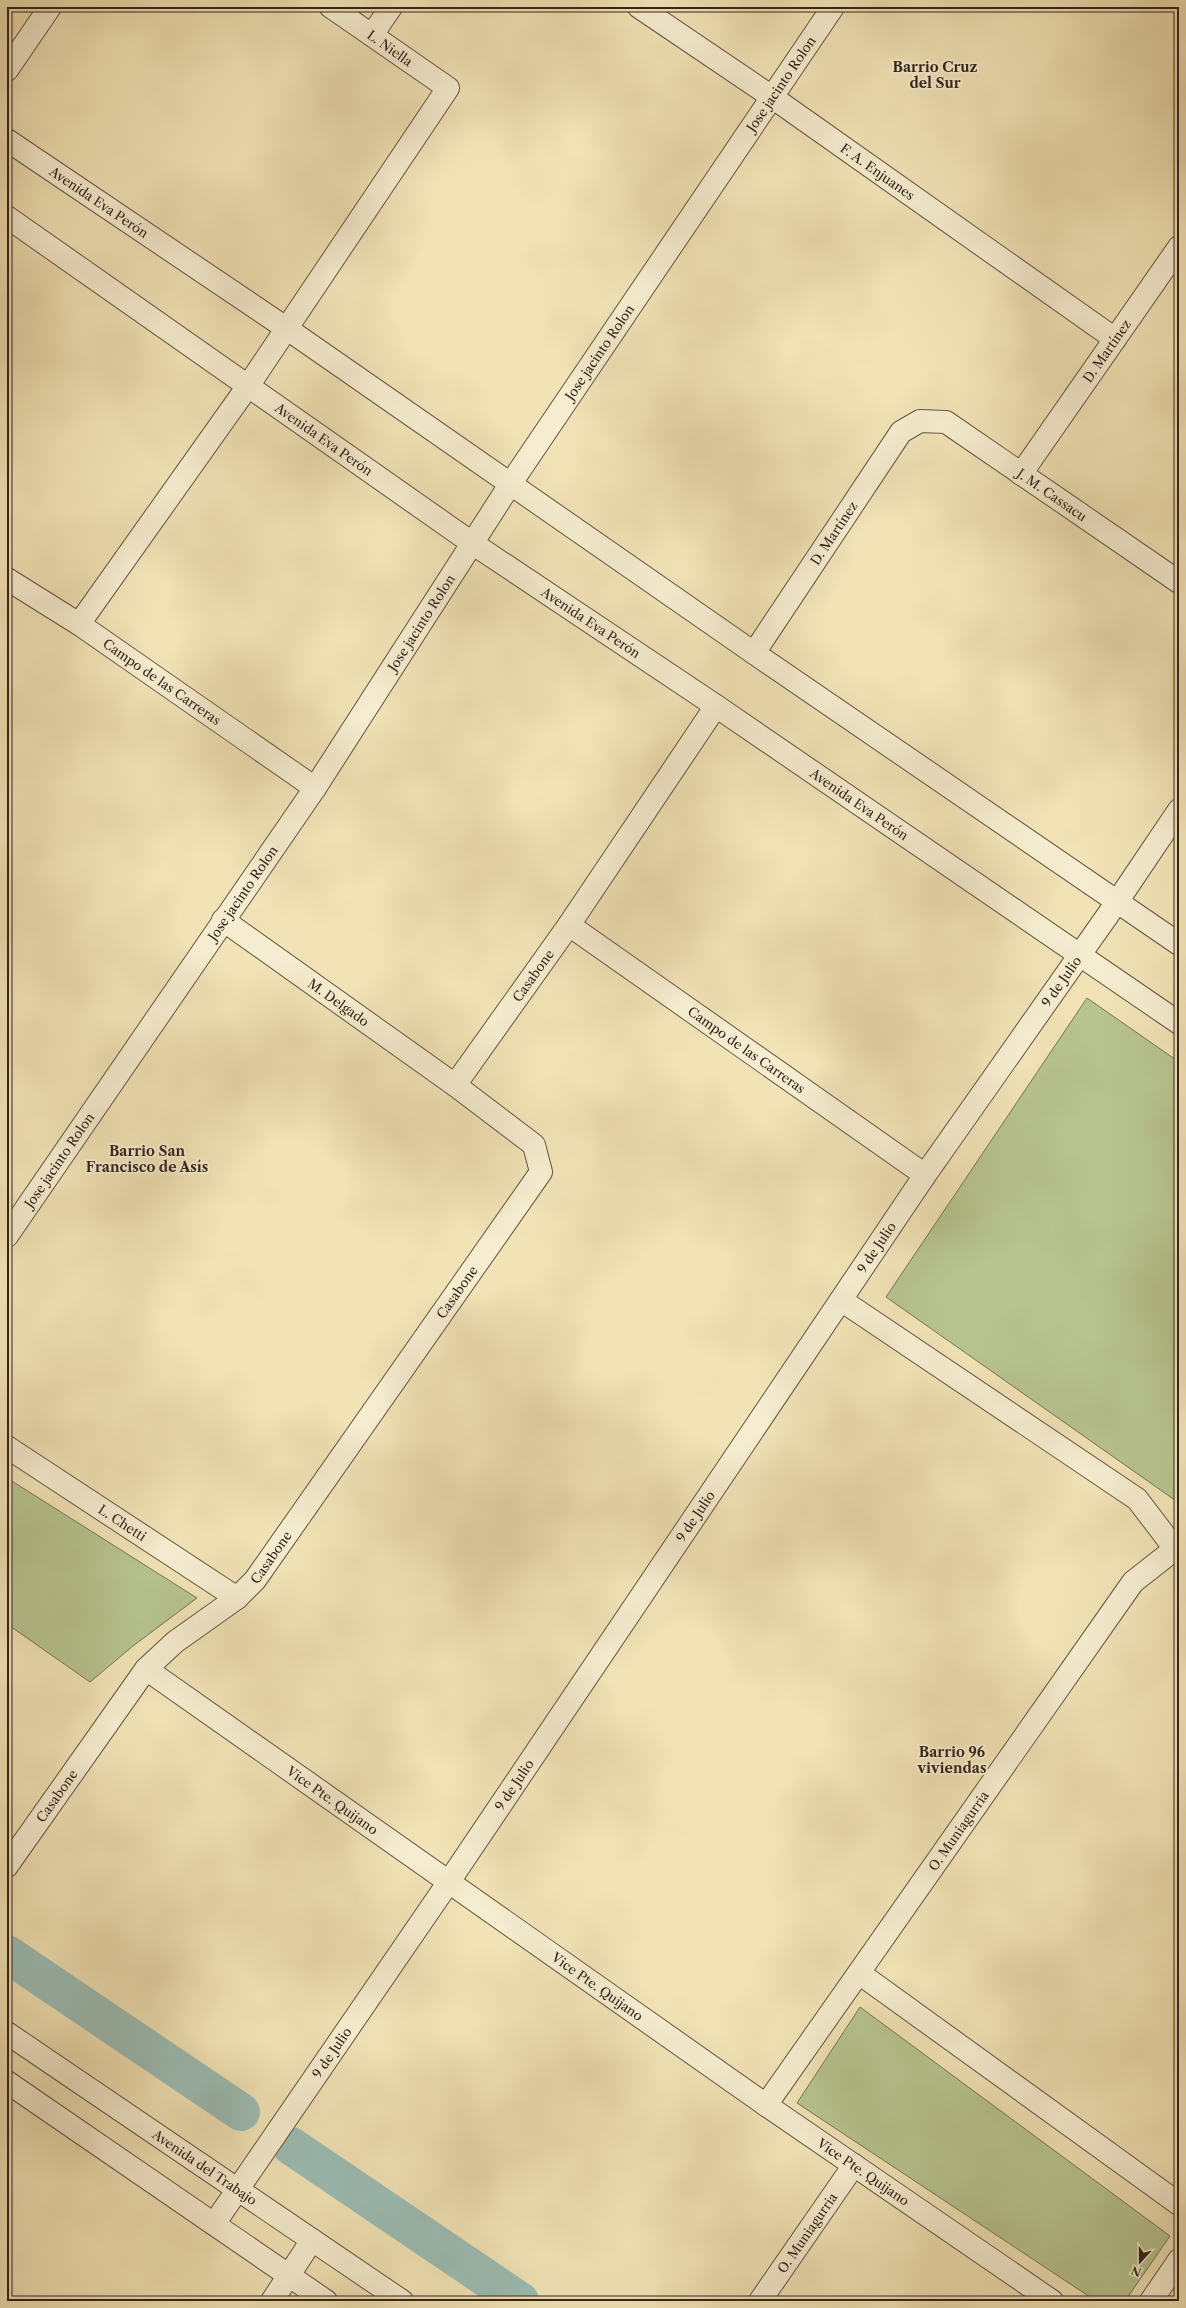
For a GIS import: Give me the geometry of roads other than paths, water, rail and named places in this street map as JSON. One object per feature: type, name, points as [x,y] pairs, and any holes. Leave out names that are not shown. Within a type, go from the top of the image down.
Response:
[{"type":"street","points":[[7,70],[50,7]]},
{"type":"street","name":"L. Niella","points":[[286,328],[448,88],[331,7]]},
{"type":"street","points":[[372,36],[391,7]]},
{"type":"street","name":"F. A. Enjuanes","points":[[639,7],[772,97],[1115,339]]},
{"type":"street","name":"Jose jacinto Rolon","points":[[7,1236],[142,1042],[223,920],[315,788],[511,484],[832,7]]},
{"type":"street","name":"Avenida Eva Perón","points":[[7,140],[286,328],[754,653],[1179,944]]},
{"type":"street","name":"Avenida Eva Perón","points":[[7,217],[472,543],[716,706],[1179,1023]]},
{"type":"street","name":"D. Martínez","points":[[1021,474],[1179,247]]},
{"type":"street","points":[[79,624],[248,386],[286,328]]},
{"type":"street","name":"D. Martínez","points":[[754,653],[901,432],[920,421]]},
{"type":"street","name":"J. M. Cassacu","points":[[920,421],[946,422],[1179,582]]},
{"type":"street","name":"Campo de las Carreras","points":[[7,579],[79,624],[315,788]]},
{"type":"street","name":"Casabone","points":[[7,1866],[146,1670],[175,1642],[237,1598],[255,1580],[541,1172],[534,1144],[455,1085],[569,925],[716,706]]},
{"type":"street","name":"9 de Julio","points":[[214,2224],[448,1883],[925,1175],[1118,902],[1179,810]]},
{"type":"street","name":"M. Delgado","points":[[223,920],[455,1085]]},
{"type":"street","name":"Campo de las Carreras","points":[[569,925],[925,1175]]},
{"type":"street","points":[[841,1300],[1137,1500],[1177,1551]]},
{"type":"street","name":"L. Chetti","points":[[7,1447],[237,1598]]},
{"type":"street","name":"O. Muniagurria","points":[[766,2105],[1133,1582],[1177,1551]]},
{"type":"street","name":"Vice Pte. Quijano","points":[[146,1670],[766,2105],[1052,2301]]},
{"type":"street","points":[[859,1973],[1179,2204]]},
{"type":"street","name":"Avenida del Trabajo","points":[[8,2035],[402,2301]]},
{"type":"street","points":[[7,2082],[326,2301]]},
{"type":"street","name":"O. Muniagurria","points":[[760,2301],[854,2165]]},
{"type":"street","points":[[272,2301],[312,2240]]},
{"type":"street","points":[[1151,2301],[1179,2260]]},
{"type":"waterway","points":[[7,1954],[241,2112]]},
{"type":"waterway","points":[[291,2146],[520,2301]]},
{"type":"district","name":"Barrio Cruz del Sur","points":[[935,76]]},
{"type":"district","name":"Barrio San Francisco de Asís","points":[[147,1160]]},
{"type":"district","name":"Barrio 96 viviendas","points":[[952,1760]]}]
